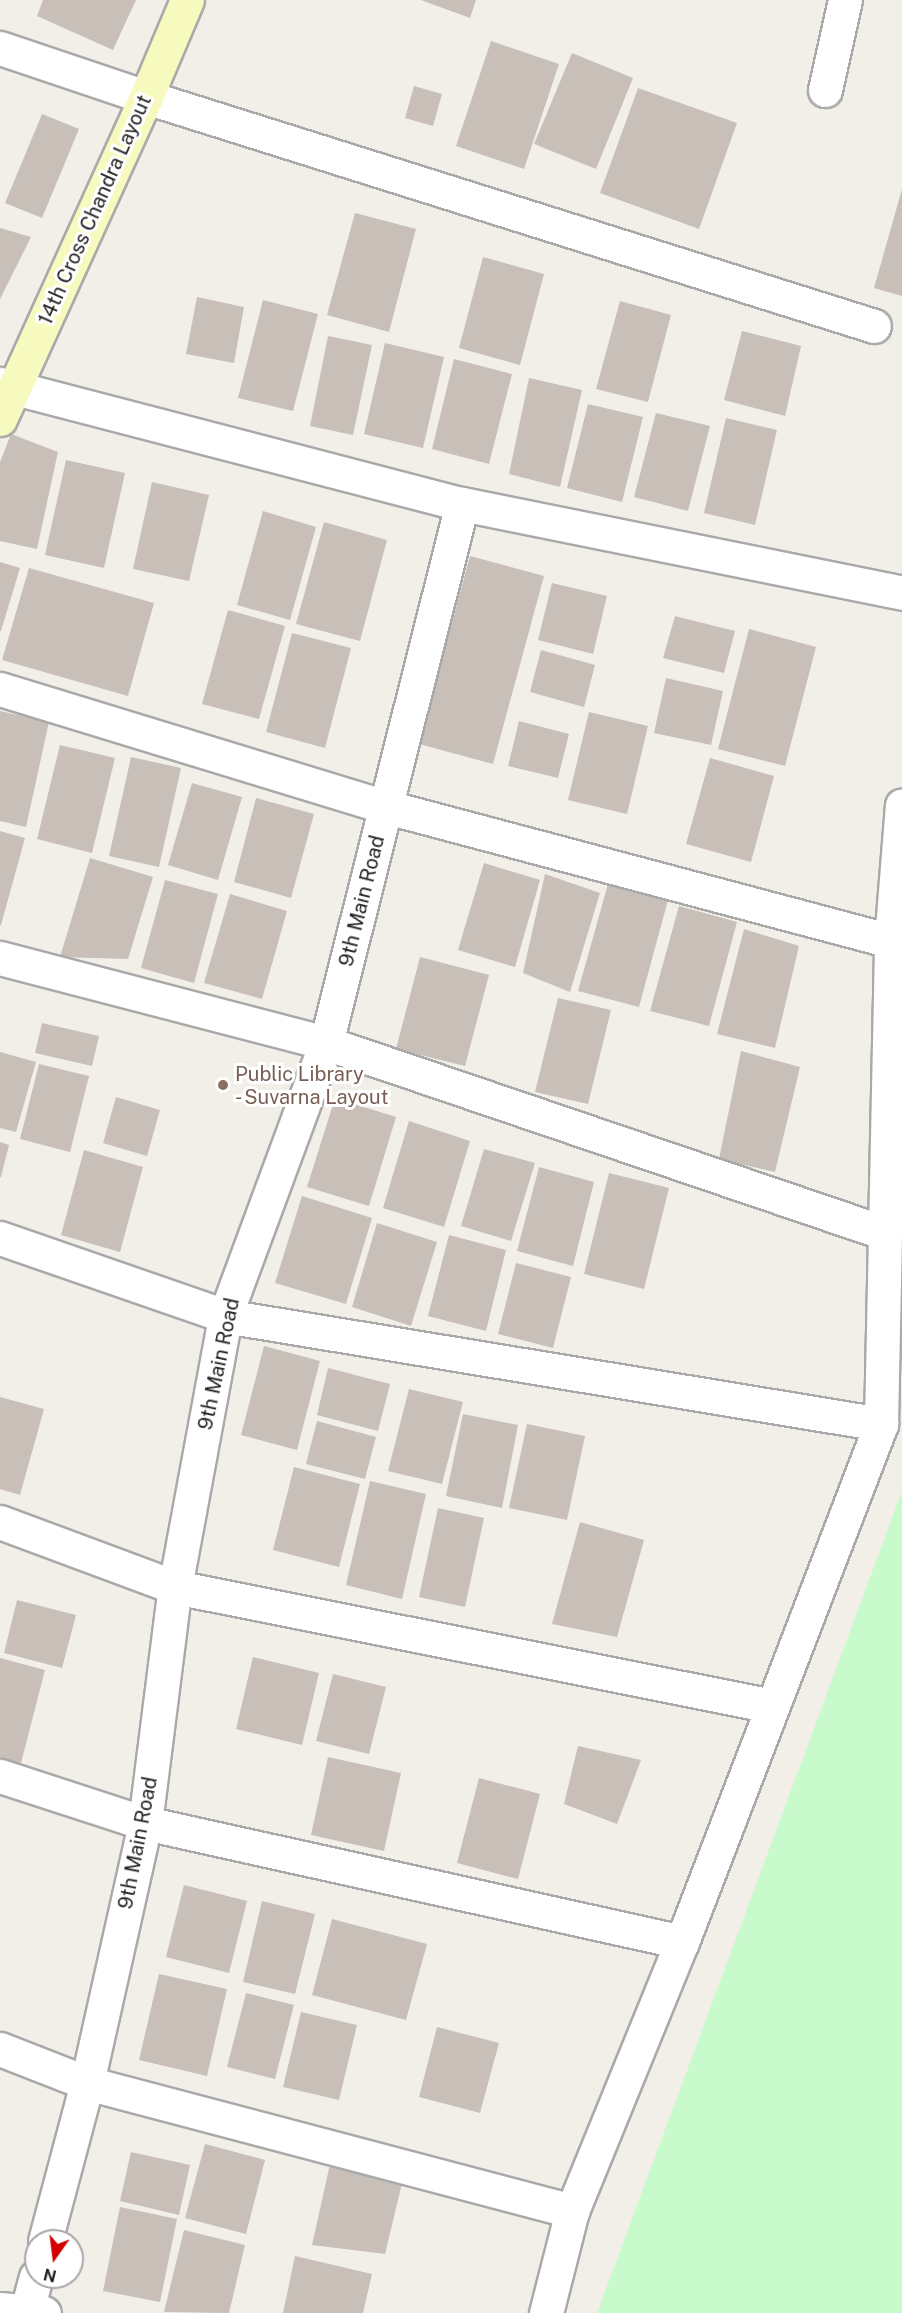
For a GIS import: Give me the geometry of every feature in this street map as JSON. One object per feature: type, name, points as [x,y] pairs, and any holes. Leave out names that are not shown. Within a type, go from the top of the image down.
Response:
[{"type":"street","name":"14th Cross Chandra Layout","points":[[0,418],[7,386],[146,97],[187,0]]},
{"type":"street","points":[[825,90],[845,0]]},
{"type":"street","points":[[0,48],[146,97],[874,326]]},
{"type":"street","points":[[7,386],[462,504],[902,592]]},
{"type":"street","name":"9th Main Road","points":[[48,2229],[87,2082],[145,1822],[175,1587],[225,1316],[326,1043],[462,504]]},
{"type":"street","points":[[0,689],[387,807],[891,941]]},
{"type":"street","points":[[546,2313],[572,2211],[682,1942],[881,1424],[891,941],[902,805]]},
{"type":"street","points":[[0,958],[326,1043],[885,1233]]},
{"type":"street","points":[[0,1238],[225,1316],[881,1424]]},
{"type":"street","points":[[0,1522],[175,1587],[772,1706]]},
{"type":"street","points":[[0,1776],[145,1822],[682,1942]]},
{"type":"street","points":[[0,2049],[87,2082],[572,2211]]},
{"type":"street","points":[[24,2311],[32,2289]]},
{"type":"green space","points":[[902,1491],[902,2313],[597,2313]]},
{"type":"building","points":[[43,0],[136,0],[113,50],[37,16]]},
{"type":"building","points":[[421,0],[476,0],[470,18]]},
{"type":"building","points":[[491,41],[559,64],[524,169],[456,146]]},
{"type":"building","points":[[572,53],[633,78],[596,169],[534,144]]},
{"type":"building","points":[[414,86],[442,94],[433,126],[405,118]]},
{"type":"building","points":[[638,88],[737,123],[699,229],[600,193]]},
{"type":"building","points":[[42,114],[79,129],[42,218],[5,203]]},
{"type":"building","points":[[902,189],[902,296],[874,288]]},
{"type":"building","points":[[355,213],[416,229],[389,332],[327,315]]},
{"type":"building","points":[[0,228],[31,237],[0,299]]},
{"type":"building","points":[[483,257],[544,274],[520,365],[459,348]]},
{"type":"building","points":[[197,297],[244,307],[234,363],[186,354]]},
{"type":"building","points":[[263,300],[318,314],[293,411],[238,398]]},
{"type":"building","points":[[620,301],[671,315],[648,402],[596,389]]},
{"type":"building","points":[[742,331],[801,346],[785,416],[724,400]]},
{"type":"building","points":[[328,336],[372,345],[353,435],[310,426]]},
{"type":"building","points":[[385,343],[444,357],[423,448],[364,434]]},
{"type":"building","points":[[454,359],[512,374],[489,464],[432,449]]},
{"type":"building","points":[[529,378],[582,390],[560,487],[509,474]]},
{"type":"building","points":[[588,404],[643,417],[622,502],[567,488]]},
{"type":"building","points":[[656,413],[710,426],[688,511],[634,497]]},
{"type":"building","points":[[726,418],[777,430],[755,525],[704,513]]},
{"type":"building","points":[[11,434],[58,452],[37,549],[0,541],[0,462]]},
{"type":"building","points":[[66,460],[125,473],[104,568],[45,555]]},
{"type":"building","points":[[152,482],[209,495],[189,581],[133,569]]},
{"type":"building","points":[[263,511],[316,527],[290,620],[237,605]]},
{"type":"building","points":[[324,522],[387,540],[360,641],[296,624]]},
{"type":"building","points":[[470,556],[544,576],[493,764],[419,744]]},
{"type":"building","points":[[0,562],[20,568],[1,631],[0,631]]},
{"type":"building","points":[[29,568],[154,603],[128,696],[2,660]]},
{"type":"building","points":[[552,583],[607,596],[593,654],[538,640]]},
{"type":"building","points":[[228,610],[285,626],[259,719],[202,704]]},
{"type":"building","points":[[675,616],[735,631],[724,673],[663,658]]},
{"type":"building","points":[[749,629],[816,647],[785,766],[718,749]]},
{"type":"building","points":[[292,633],[351,648],[325,748],[266,732]]},
{"type":"building","points":[[541,650],[595,665],[584,707],[530,692]]},
{"type":"building","points":[[666,678],[723,691],[711,745],[654,733]]},
{"type":"building","points":[[0,711],[49,722],[26,827],[0,821]]},
{"type":"building","points":[[589,712],[648,726],[627,814],[568,800]]},
{"type":"building","points":[[519,721],[569,734],[558,778],[508,766]]},
{"type":"building","points":[[60,745],[115,758],[92,853],[37,839]]},
{"type":"building","points":[[131,757],[181,768],[159,867],[109,856]]},
{"type":"building","points":[[710,758],[774,776],[751,862],[686,844]]},
{"type":"building","points":[[192,783],[242,797],[218,880],[168,865]]},
{"type":"building","points":[[256,798],[314,814],[291,898],[234,882]]},
{"type":"building","points":[[0,831],[25,838],[1,925],[0,925]]},
{"type":"building","points":[[90,858],[153,877],[128,959],[60,957]]},
{"type":"building","points":[[484,863],[540,880],[515,967],[458,950]]},
{"type":"building","points":[[545,874],[600,893],[570,992],[523,973]]},
{"type":"building","points":[[165,880],[218,894],[194,983],[141,968]]},
{"type":"building","points":[[608,884],[668,900],[639,1007],[578,991]]},
{"type":"building","points":[[230,894],[287,911],[262,999],[204,983]]},
{"type":"building","points":[[679,906],[737,922],[709,1026],[650,1011]]},
{"type":"building","points":[[744,929],[799,946],[775,1048],[717,1034]]},
{"type":"building","points":[[420,957],[489,975],[465,1066],[396,1049]]},
{"type":"building","points":[[558,998],[611,1010],[588,1104],[535,1092]]},
{"type":"building","points":[[42,1023],[99,1036],[92,1066],[35,1053]]},
{"type":"building","points":[[741,1051],[800,1067],[775,1172],[719,1159]]},
{"type":"building","points":[[0,1052],[36,1062],[16,1132],[0,1128]]},
{"type":"building","points":[[39,1064],[89,1076],[70,1152],[20,1139]]},
{"type":"building","points":[[116,1097],[160,1110],[147,1156],[103,1143]]},
{"type":"building","points":[[335,1098],[396,1117],[369,1206],[307,1187]]},
{"type":"building","points":[[409,1121],[470,1141],[444,1227],[383,1208]]},
{"type":"building","points":[[0,1142],[9,1145],[1,1177],[0,1177]]},
{"type":"building","points":[[484,1149],[535,1163],[511,1241],[461,1226]]},
{"type":"building","points":[[84,1150],[143,1167],[120,1252],[61,1235]]},
{"type":"building","points":[[539,1167],[594,1182],[573,1266],[517,1251]]},
{"type":"building","points":[[609,1173],[669,1188],[644,1289],[584,1274]]},
{"type":"building","points":[[302,1196],[372,1218],[346,1304],[275,1283]]},
{"type":"building","points":[[377,1223],[437,1242],[411,1326],[352,1307]]},
{"type":"building","points":[[449,1235],[506,1250],[486,1331],[428,1316]]},
{"type":"building","points":[[516,1263],[571,1277],[553,1348],[498,1334]]},
{"type":"building","points":[[264,1346],[320,1361],[297,1450],[241,1435]]},
{"type":"building","points":[[328,1368],[390,1384],[378,1431],[317,1415]]},
{"type":"building","points":[[409,1389],[463,1402],[442,1484],[388,1471]]},
{"type":"building","points":[[0,1397],[44,1409],[20,1495],[0,1489]]},
{"type":"building","points":[[463,1414],[518,1425],[502,1508],[446,1496]]},
{"type":"building","points":[[317,1421],[376,1437],[365,1479],[306,1464]]},
{"type":"building","points":[[527,1424],[585,1436],[567,1520],[509,1508]]},
{"type":"building","points":[[294,1467],[360,1484],[339,1567],[273,1550]]},
{"type":"building","points":[[370,1481],[426,1494],[402,1599],[346,1585]]},
{"type":"building","points":[[438,1508],[484,1518],[465,1607],[419,1597]]},
{"type":"building","points":[[580,1522],[644,1540],[617,1637],[552,1624]]},
{"type":"building","points":[[17,1600],[76,1615],[62,1668],[4,1653]]},
{"type":"building","points":[[253,1657],[319,1673],[302,1745],[236,1729]]},
{"type":"building","points":[[0,1658],[45,1670],[21,1763],[0,1758]]},
{"type":"building","points":[[333,1674],[386,1687],[369,1754],[316,1741]]},
{"type":"building","points":[[578,1746],[641,1760],[617,1824],[564,1804]]},
{"type":"building","points":[[328,1757],[401,1773],[384,1851],[311,1835]]},
{"type":"building","points":[[479,1778],[540,1794],[518,1879],[457,1863]]},
{"type":"building","points":[[184,1885],[247,1901],[229,1973],[166,1957]]},
{"type":"building","points":[[262,1901],[315,1914],[295,1994],[243,1982]]},
{"type":"building","points":[[332,1919],[427,1944],[406,2020],[312,1995]]},
{"type":"building","points":[[159,1974],[227,1989],[207,2076],[139,2060]]},
{"type":"building","points":[[246,1993],[294,2005],[275,2079],[227,2067]]},
{"type":"building","points":[[301,2012],[357,2025],[339,2100],[283,2087]]},
{"type":"building","points":[[437,2027],[499,2043],[480,2113],[419,2097]]},
{"type":"building","points":[[205,2144],[265,2160],[246,2234],[185,2218]]},
{"type":"building","points":[[131,2152],[190,2165],[179,2215],[120,2201]]},
{"type":"building","points":[[332,2155],[404,2175],[385,2254],[312,2245]]},
{"type":"building","points":[[120,2207],[177,2219],[160,2302],[103,2291]]},
{"type":"building","points":[[184,2230],[245,2245],[229,2313],[164,2312]]},
{"type":"building","points":[[295,2256],[372,2274],[363,2313],[283,2313]]},
{"type":"place","name":"Public Library - Suvarna Layout","points":[[223,1085]]}]
